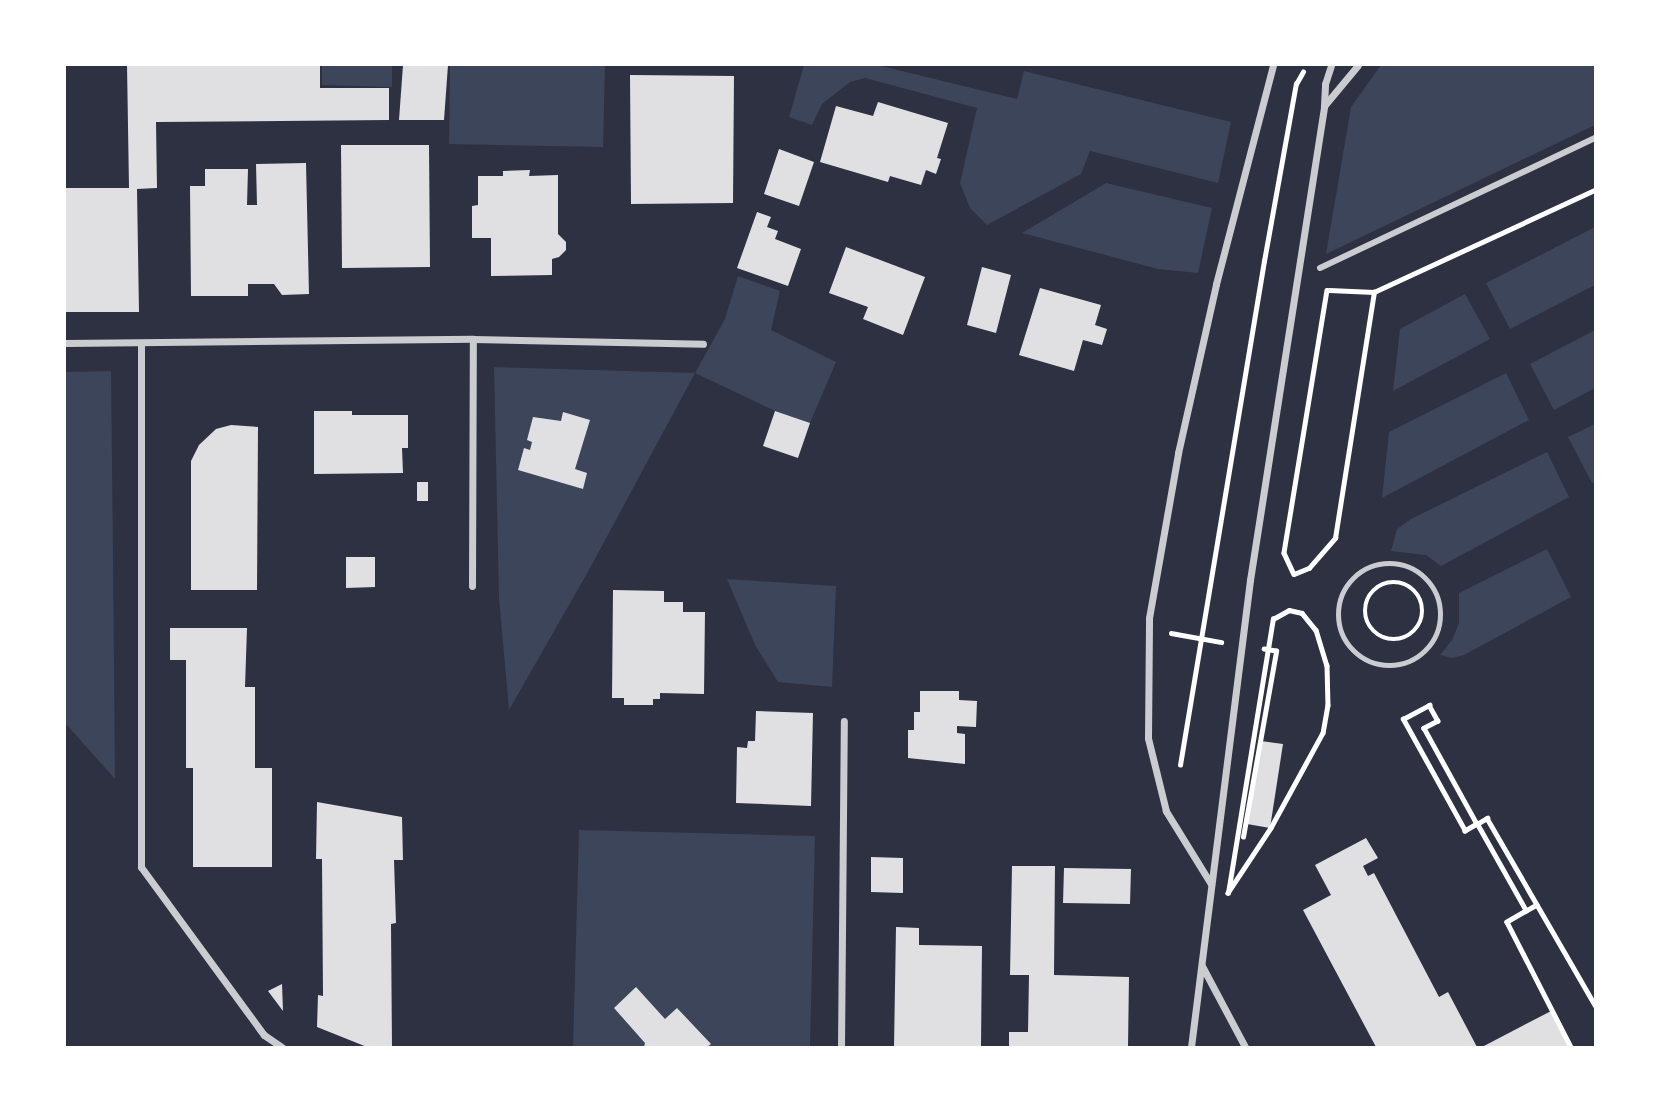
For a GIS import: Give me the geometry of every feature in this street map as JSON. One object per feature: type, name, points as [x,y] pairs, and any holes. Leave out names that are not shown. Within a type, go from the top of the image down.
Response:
[{"type":"street","points":[[1211,885],[1166,811],[1148,738],[1149,618],[1178,453],[1216,284],[1273,65]]},
{"type":"street","points":[[1191,1047],[1250,580],[1324,106],[1325,84],[1331,65]]},
{"type":"street","points":[[1324,106],[1358,65]]},
{"type":"street","points":[[1320,268],[1595,138]]},
{"type":"street","points":[[472,586],[473,339]]},
{"type":"street","points":[[65,344],[473,339],[703,344]]},
{"type":"street","points":[[141,343],[141,867],[264,1035],[282,1047]]},
{"type":"street","points":[[841,1047],[845,721]]},
{"type":"street","points":[[1201,965],[1245,1047]]},
{"type":"lane","points":[[1399,564],[1422,574],[1438,601],[1441,616],[1435,637],[1421,654],[1409,662],[1395,665],[1366,660],[1345,640],[1339,628],[1339,601],[1346,585],[1359,572],[1374,565],[1399,564]]},
{"type":"path","points":[[1173,755],[1177,769],[1296,84],[1307,65]]},
{"type":"path","points":[[1327,290],[1374,292],[1595,190]]},
{"type":"path","points":[[1327,290],[1340,284]]},
{"type":"path","points":[[1327,290],[1284,553],[1294,574],[1309,568],[1335,538],[1374,292]]},
{"type":"path","points":[[1399,582],[1408,585],[1420,598],[1423,617],[1414,632],[1397,640],[1387,639],[1371,628],[1365,609],[1367,600],[1380,585],[1399,582]]},
{"type":"path","points":[[1289,610],[1302,613],[1316,631],[1327,665],[1328,705],[1323,733],[1271,828],[1228,893],[1273,619],[1289,610]]},
{"type":"path","points":[[1526,911],[1477,824],[1424,728],[1438,720],[1429,705],[1403,719],[1465,831],[1477,824],[1487,818],[1595,1005]]},
{"type":"path","points":[[1536,905],[1507,922],[1571,1047]]},
{"type":"shaded area","points":[[322,65],[392,65],[392,87],[322,85]]},
{"type":"shaded area","points":[[450,65],[605,65],[603,147],[449,144]]},
{"type":"shaded area","points":[[804,65],[877,65],[1017,99],[1024,71],[1231,122],[1218,183],[1090,151],[1081,174],[987,225],[970,208],[960,183],[977,108],[865,78],[850,82],[822,104],[812,125],[789,117]]},
{"type":"shaded area","points":[[1381,65],[1595,65],[1595,125],[1326,254],[1351,107]]},
{"type":"shaded area","points":[[1106,183],[1212,208],[1198,273],[1158,269],[1022,233]]},
{"type":"shaded area","points":[[1595,227],[1595,285],[1510,329],[1486,283]]},
{"type":"shaded area","points":[[738,276],[780,291],[771,330],[836,362],[810,423],[775,411],[695,373],[725,319]]},
{"type":"shaded area","points":[[1465,294],[1490,339],[1393,391],[1400,329]]},
{"type":"shaded area","points":[[1595,330],[1595,388],[1554,410],[1530,364]]},
{"type":"shaded area","points":[[494,367],[695,373],[589,570],[509,710],[499,598]]},
{"type":"shaded area","points":[[111,371],[115,779],[65,723],[65,372]]},
{"type":"shaded area","points":[[1506,373],[1529,420],[1382,498],[1389,432]]},
{"type":"shaded area","points":[[1595,424],[1595,482],[1592,483],[1568,437]]},
{"type":"shaded area","points":[[1547,452],[1569,497],[1441,566],[1426,555],[1391,551],[1397,529],[1411,519]]},
{"type":"shaded area","points":[[1547,549],[1571,597],[1464,655],[1452,658],[1440,655],[1452,640],[1459,623],[1459,593]]},
{"type":"shaded area","points":[[727,579],[836,586],[832,687],[778,682],[755,645]]},
{"type":"shaded area","points":[[579,830],[815,836],[810,1047],[573,1047]]},
{"type":"building","points":[[127,65],[320,65],[320,88],[389,88],[389,120],[156,122],[157,188],[137,189],[139,312],[65,312],[65,188],[129,188]]},
{"type":"building","points":[[403,65],[448,65],[444,120],[399,120]]},
{"type":"building","points":[[630,75],[734,76],[733,203],[631,204]]},
{"type":"building","points":[[878,102],[948,123],[937,158],[941,159],[936,174],[926,170],[921,185],[890,176],[888,182],[820,162],[836,106],[873,116]]},
{"type":"building","points":[[341,145],[429,145],[430,267],[342,268]]},
{"type":"building","points":[[779,149],[814,162],[799,206],[764,194]]},
{"type":"building","points":[[306,163],[309,294],[282,295],[274,284],[248,284],[248,296],[191,296],[190,186],[205,186],[205,169],[248,169],[247,205],[257,205],[256,164]]},
{"type":"building","points":[[530,170],[529,176],[558,175],[558,234],[566,242],[566,250],[559,257],[552,259],[552,275],[491,276],[491,238],[472,238],[472,206],[478,205],[478,176],[503,176],[503,171]]},
{"type":"building","points":[[757,212],[771,217],[767,227],[778,231],[775,239],[801,249],[788,286],[737,268]]},
{"type":"building","points":[[846,247],[925,277],[903,335],[863,319],[868,307],[829,293]]},
{"type":"building","points":[[982,267],[1011,275],[996,333],[967,325]]},
{"type":"building","points":[[1040,288],[1101,305],[1095,325],[1107,329],[1102,345],[1083,340],[1074,371],[1019,355]]},
{"type":"building","points":[[314,411],[352,411],[352,415],[408,415],[408,448],[402,448],[403,473],[314,474]]},
{"type":"building","points":[[775,411],[810,423],[798,458],[763,446]]},
{"type":"building","points":[[563,412],[590,420],[575,469],[587,473],[583,489],[518,470],[524,448],[530,450],[532,442],[527,440],[533,417],[561,421]]},
{"type":"building","points":[[231,425],[258,427],[257,590],[191,590],[191,461],[199,445],[216,429]]},
{"type":"building","points":[[417,482],[428,482],[428,501],[417,501]]},
{"type":"building","points":[[346,557],[375,557],[375,587],[346,588]]},
{"type":"building","points":[[613,590],[664,591],[664,602],[683,602],[683,612],[705,612],[704,694],[660,693],[660,699],[653,699],[653,705],[624,705],[624,698],[612,698]]},
{"type":"building","points":[[170,628],[247,628],[245,687],[255,687],[255,768],[272,768],[272,867],[193,867],[193,768],[186,768],[186,660],[170,660]]},
{"type":"building","points":[[920,691],[959,691],[959,700],[977,701],[976,727],[957,726],[957,733],[965,734],[965,764],[908,758],[908,730],[914,730],[914,712],[920,712]]},
{"type":"building","points":[[756,711],[813,713],[811,806],[736,803],[737,747],[747,748],[748,741],[755,741]]},
{"type":"building","points":[[1261,741],[1283,744],[1270,828],[1247,824]]},
{"type":"building","points":[[317,802],[402,817],[403,860],[394,860],[396,923],[391,924],[392,1047],[367,1047],[317,1027],[318,995],[323,996],[322,859],[316,859]]},
{"type":"building","points":[[1366,838],[1378,858],[1363,866],[1368,876],[1374,873],[1439,997],[1448,992],[1477,1047],[1376,1047],[1303,910],[1331,895],[1315,865]]},
{"type":"building","points":[[871,857],[903,858],[903,893],[871,892]]},
{"type":"building","points":[[1012,866],[1055,866],[1054,975],[1129,977],[1128,1047],[1009,1047],[1009,1032],[1028,1032],[1029,975],[1010,975]]},
{"type":"building","points":[[1064,868],[1131,869],[1130,904],[1063,903]]},
{"type":"building","points":[[896,927],[919,928],[919,945],[982,946],[981,1046],[894,1047]]},
{"type":"building","points":[[282,984],[283,1011],[268,991]]},
{"type":"building","points":[[636,987],[665,1019],[677,1008],[711,1044],[707,1047],[644,1047],[645,1043],[614,1008]]},
{"type":"building","points":[[1553,1010],[1572,1047],[1482,1047]]}]
